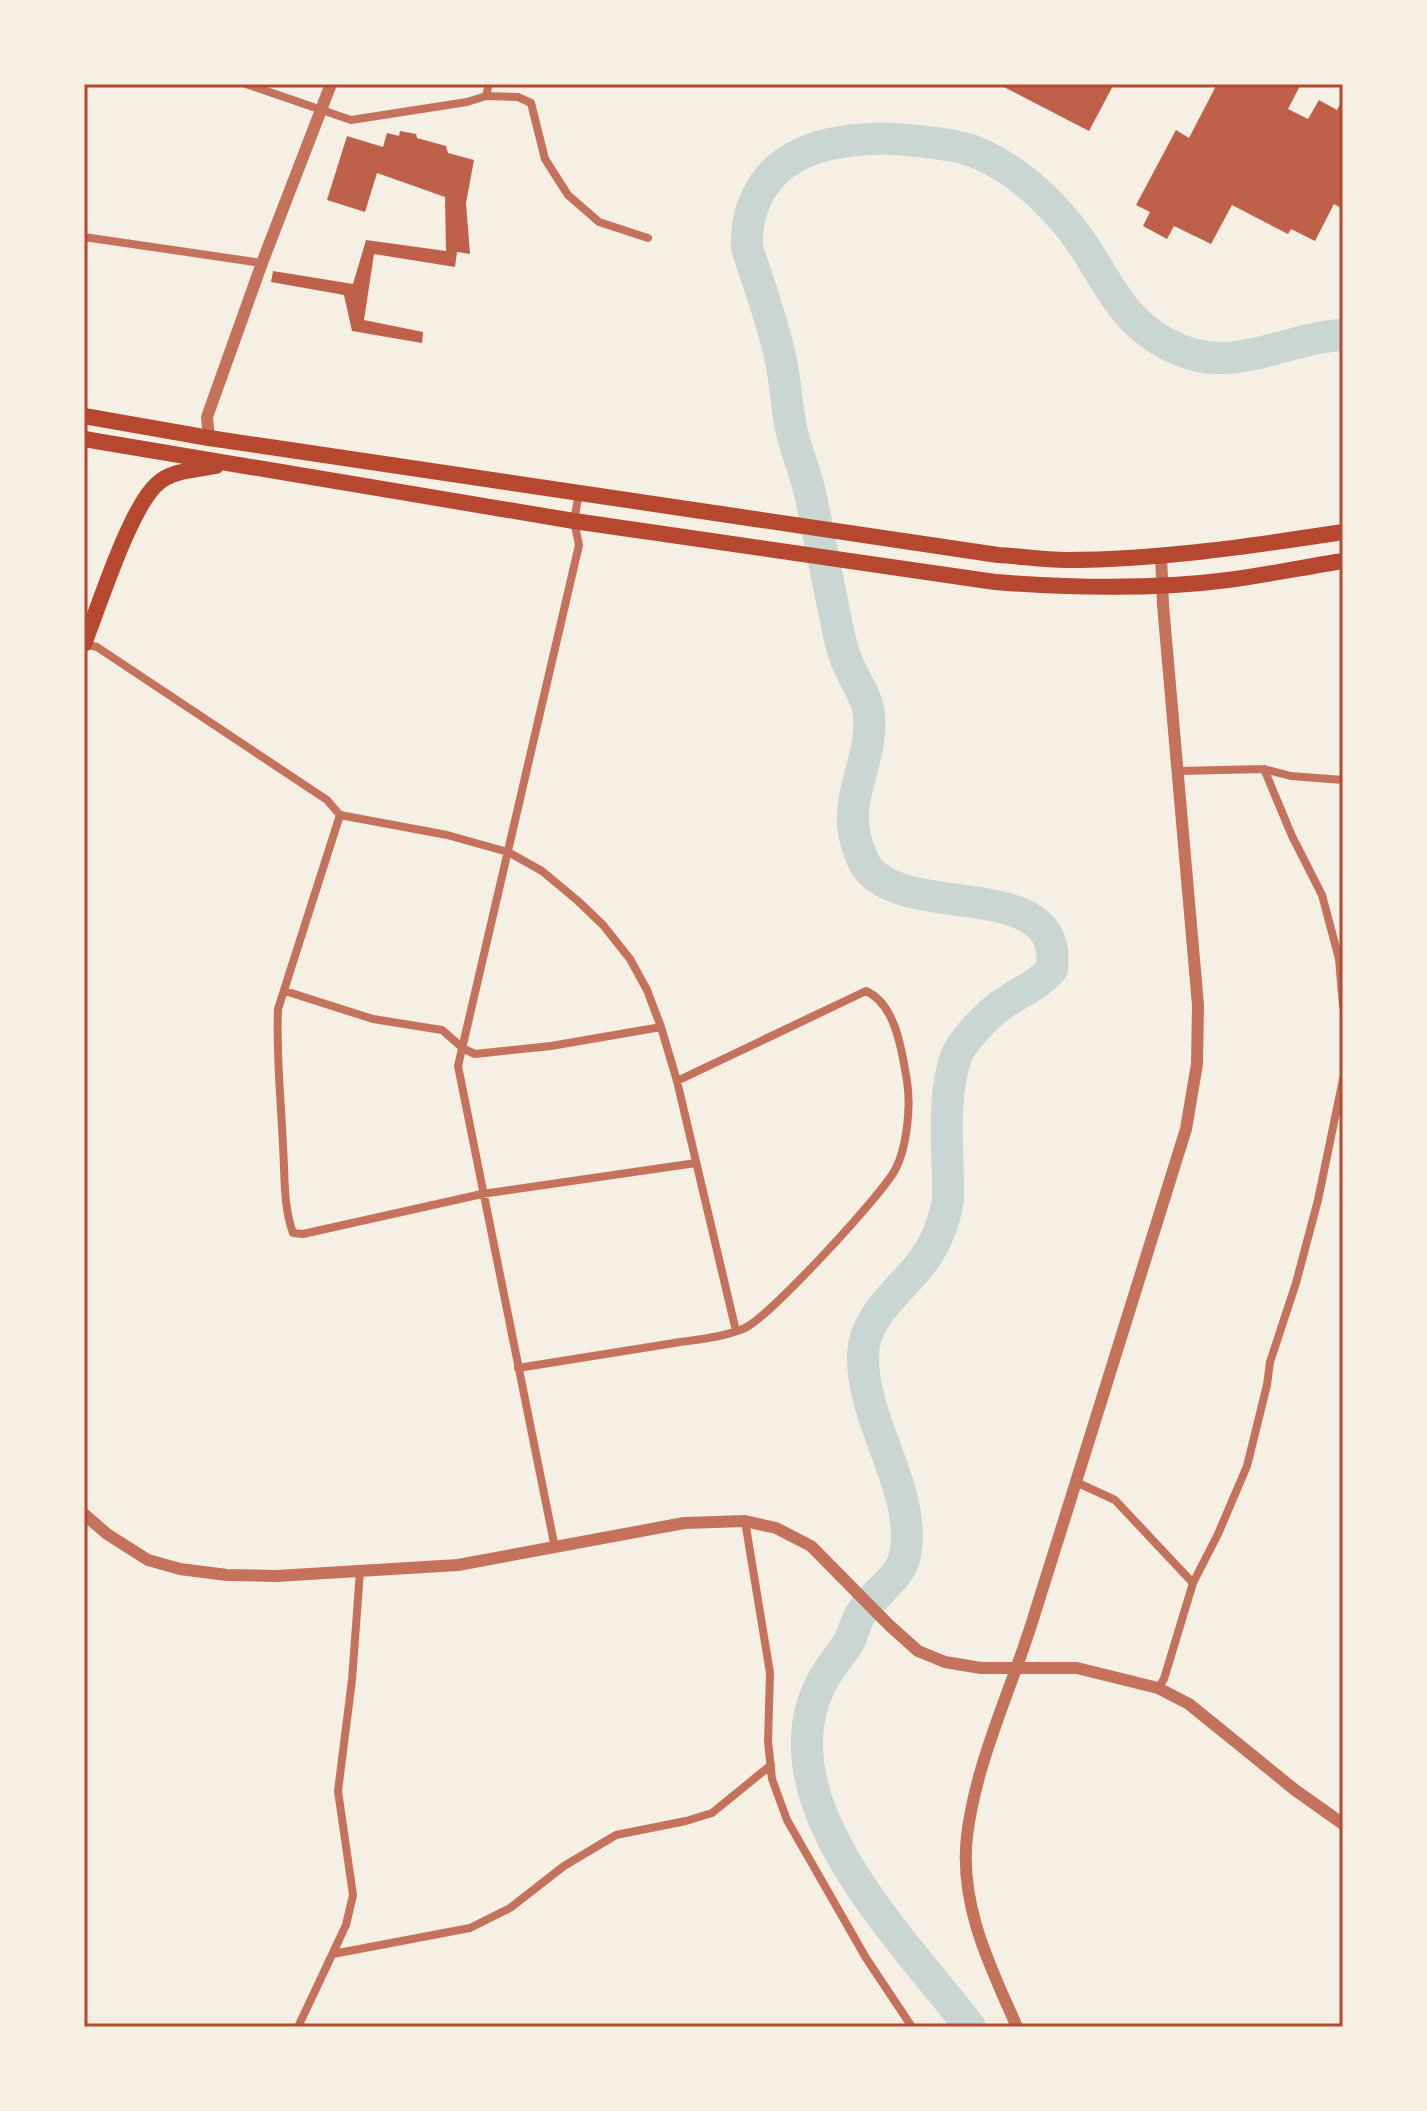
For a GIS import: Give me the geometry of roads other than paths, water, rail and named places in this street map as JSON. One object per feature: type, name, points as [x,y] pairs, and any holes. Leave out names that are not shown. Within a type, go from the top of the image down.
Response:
[{"type":"main road","points":[[84,416],[209,438],[998,555],[1062,560],[1161,555],[1343,532]]},
{"type":"main road","points":[[84,439],[574,521],[995,582],[1060,587],[1162,586],[1228,580],[1343,561]]},
{"type":"main road","points":[[84,644],[139,506],[157,484],[172,475],[226,464]]},
{"type":"street","points":[[246,84],[351,120],[467,102],[486,96],[518,97],[531,103],[545,159],[568,195],[599,222],[648,238]]},
{"type":"street","points":[[209,438],[207,417],[331,84]]},
{"type":"street","points":[[486,96],[489,84]]},
{"type":"street","points":[[84,237],[262,263]]},
{"type":"street","points":[[555,1548],[458,1066],[579,545],[574,521],[579,493]]},
{"type":"street","points":[[1017,2027],[980,1943],[972,1914],[967,1838],[981,1771],[1018,1668],[1186,1129],[1193,1094],[1198,1005],[1161,555]]},
{"type":"street","points":[[84,644],[97,647],[327,800],[340,815],[447,835],[508,852],[542,871],[603,925],[630,959],[647,990],[661,1027],[677,1081],[736,1331]]},
{"type":"street","points":[[1178,771],[1264,769],[1291,776],[1343,780]]},
{"type":"street","points":[[1264,769],[1292,836],[1322,895],[1339,959],[1343,1006]]},
{"type":"street","points":[[340,815],[278,1009],[285,1183],[288,1220],[293,1233],[303,1234],[482,1194],[696,1163]]},
{"type":"street","points":[[285,991],[373,1019],[442,1030],[464,1049],[475,1054],[661,1027]]},
{"type":"street","points":[[518,1368],[747,1327],[783,1295],[884,1188],[897,1167],[904,1143],[908,1088],[899,1040],[888,1014],[875,995],[866,991],[677,1081]]},
{"type":"street","points":[[1158,1688],[1164,1679],[1193,1583],[1247,1466],[1270,1362],[1296,1283],[1318,1200],[1343,1079]]},
{"type":"street","points":[[1076,1482],[1115,1500],[1193,1583]]},
{"type":"street","points":[[84,1514],[122,1545],[148,1560],[180,1569],[263,1576],[458,1565],[684,1523],[745,1521],[776,1528],[811,1546],[918,1651],[945,1662],[981,1668],[1077,1668],[1158,1688],[1189,1704],[1295,1790],[1343,1824]]},
{"type":"street","points":[[745,1521],[770,1673],[768,1741],[772,1779],[787,1820],[866,1958],[912,2027]]},
{"type":"street","points":[[298,2027],[346,1925],[353,1895],[338,1791],[352,1680],[360,1571]]},
{"type":"street","points":[[333,1954],[470,1928],[510,1908],[564,1866],[616,1835],[712,1813],[771,1765]]},
{"type":"waterway","points":[[970,2027],[877,1910],[847,1865],[824,1819],[809,1772],[808,1725],[823,1680],[850,1640],[860,1615],[893,1578],[905,1555],[907,1531],[904,1506],[865,1380],[865,1341],[885,1304],[928,1254],[942,1224],[948,1200],[949,1090],[956,1057],[973,1031],[991,1013],[1052,969],[1049,940],[1035,921],[1011,910],[919,894],[891,885],[870,871],[862,858],[853,827],[853,810],[868,743],[868,708],[841,643],[810,493],[792,432],[779,352],[747,248],[749,221],[758,195],[773,174],[795,157],[821,146],[865,139],[949,145],[973,151],[1026,182],[1069,226],[1132,318],[1167,344],[1190,354],[1213,358],[1234,357],[1343,335]]}]
